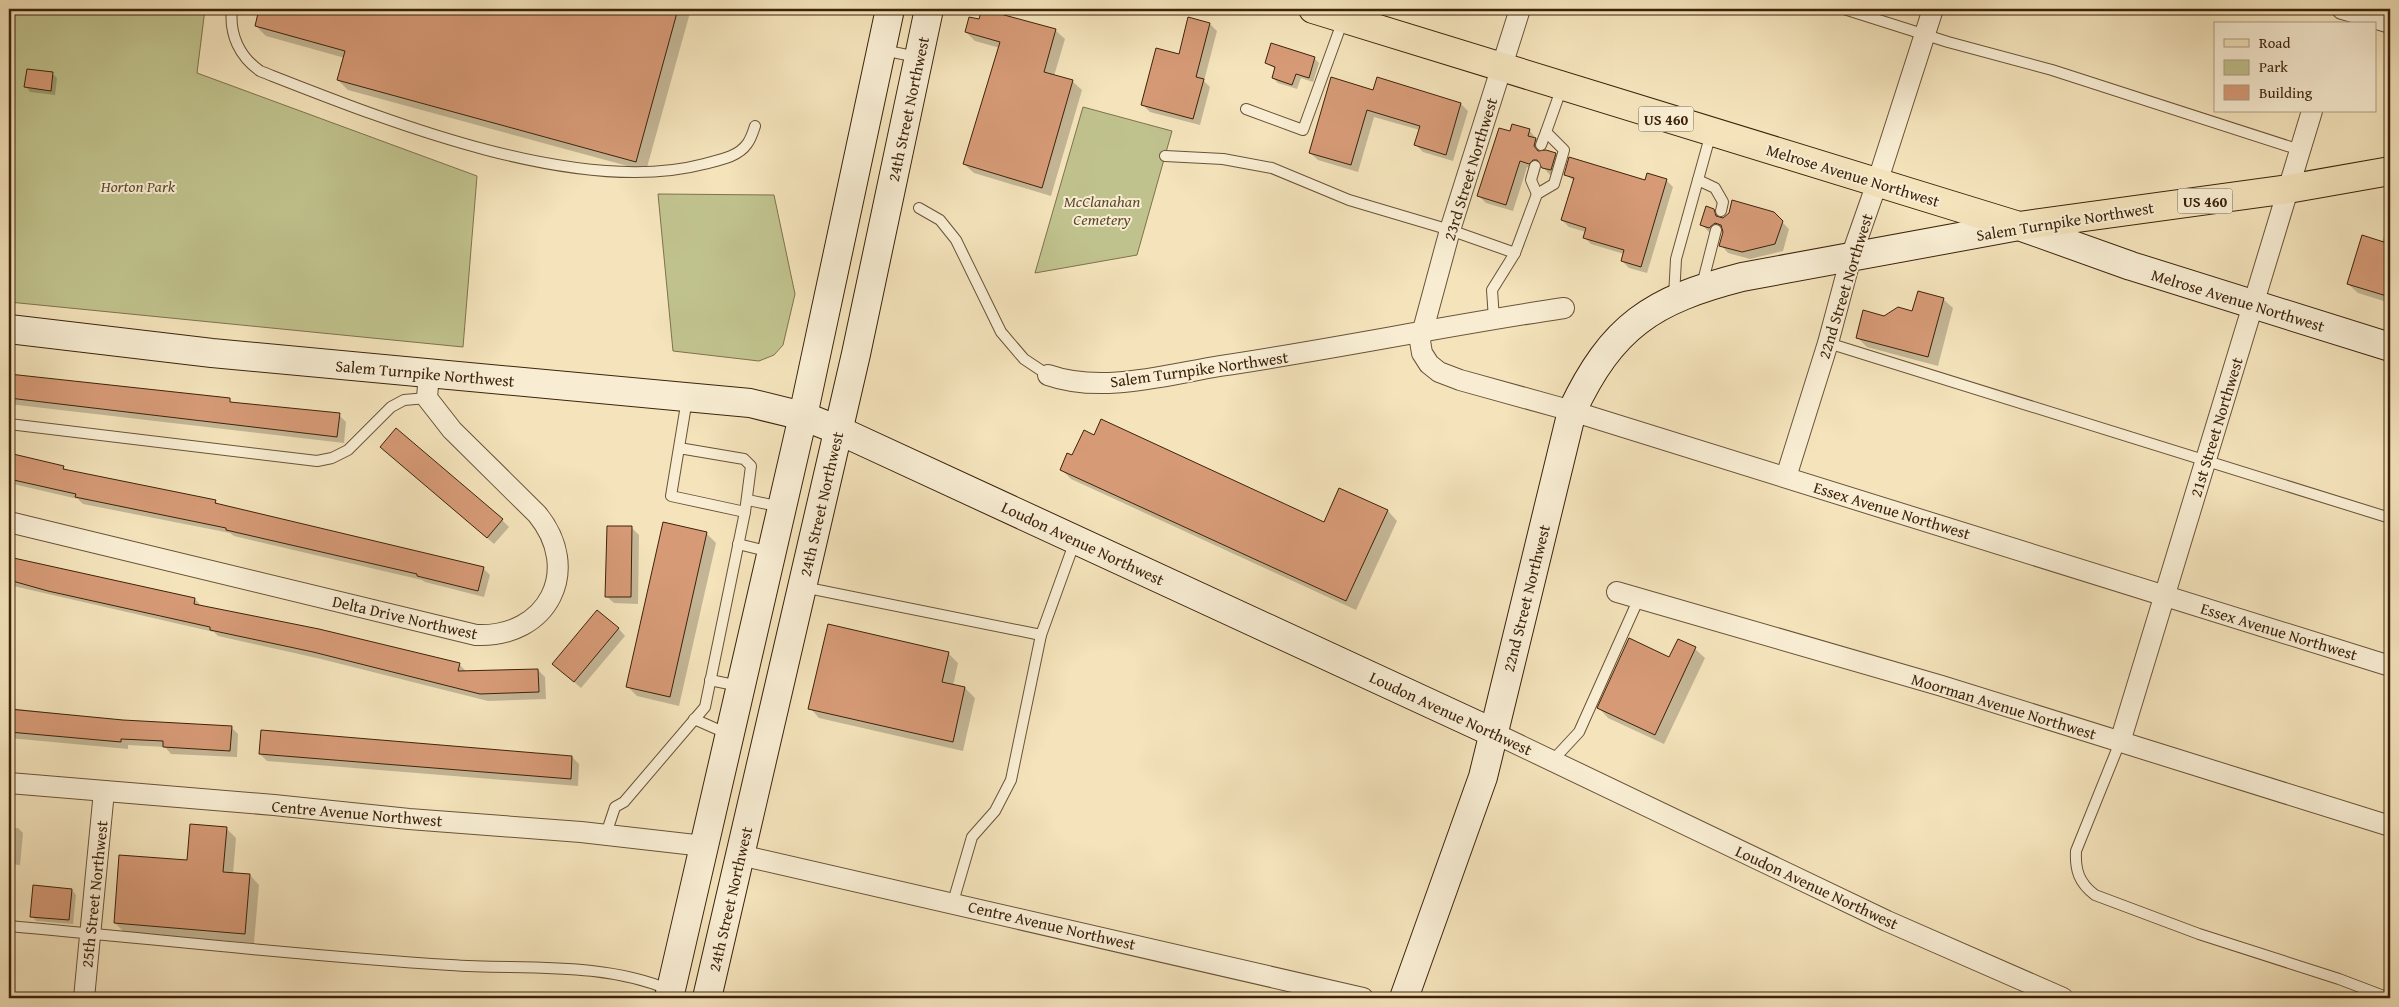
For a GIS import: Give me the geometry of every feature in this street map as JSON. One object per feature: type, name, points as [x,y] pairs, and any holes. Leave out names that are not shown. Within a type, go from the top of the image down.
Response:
[{"type":"main road","name":"Melrose Avenue Northwest","points":[[1313,9],[2019,226]]},
{"type":"main road","name":"Salem Turnpike Northwest","points":[[2019,226],[2288,189],[2390,172]]},
{"type":"street","points":[[670,994],[803,416],[890,9]]},
{"type":"street","name":"24th Street Northwest","points":[[707,998],[838,430],[929,9]]},
{"type":"street","name":"23rd Street Northwest","points":[[1421,331],[1450,230],[1520,9]]},
{"type":"street","name":"22nd Street Northwest","points":[[1786,478],[1828,342],[1850,257],[1877,183],[1932,9]]},
{"type":"street","points":[[2340,22],[2343,9],[2390,23]]},
{"type":"street","name":"21st Street Northwest","points":[[2120,742],[2312,112]]},
{"type":"street","name":"Salem Turnpike Northwest","points":[[1742,277],[2019,226]]},
{"type":"street","name":"Melrose Avenue Northwest","points":[[2019,226],[2131,266],[2390,346]]},
{"type":"street","name":"22nd Street Northwest","points":[[1404,998],[1483,777],[1572,411],[1587,379],[1606,351],[1624,332],[1647,314],[1674,298],[1701,287],[1742,277]]},
{"type":"street","name":"Salem Turnpike Northwest","points":[[1048,375],[1084,384],[1123,382],[1281,357],[1494,318],[1564,308]]},
{"type":"street","name":"Salem Turnpike Northwest","points":[[9,330],[212,353],[428,386],[688,396],[757,404],[803,416],[838,430]]},
{"type":"street","name":"Essex Avenue Northwest","points":[[1421,331],[1422,354],[1438,372],[1572,411],[2390,666]]},
{"type":"street","name":"Delta Drive Northwest","points":[[9,522],[476,634],[491,635],[509,632],[528,623],[542,611],[553,592],[559,560],[555,542],[547,526],[537,514],[452,430],[428,386]]},
{"type":"street","name":"Loudon Avenue Northwest","points":[[838,430],[1553,760],[1888,921],[2063,998]]},
{"type":"street","name":"Moorman Avenue Northwest","points":[[1617,592],[1942,686],[2390,826]]},
{"type":"street","name":"Centre Avenue Northwest","points":[[9,783],[409,819],[606,834],[704,846]]},
{"type":"street","name":"25th Street Northwest","points":[[84,998],[104,791]]},
{"type":"street","name":"Centre Avenue Northwest","points":[[740,854],[1363,998]]},
{"type":"lane","points":[[232,9],[233,30],[238,45],[246,61],[260,71],[407,126],[500,152],[578,168],[631,174],[686,169],[730,157],[747,144],[755,126]]},
{"type":"lane","points":[[1844,9],[2052,70],[2300,150]]},
{"type":"lane","points":[[1246,109],[1303,130],[1343,19]]},
{"type":"lane","points":[[882,50],[918,58]]},
{"type":"lane","points":[[1541,146],[1562,86]]},
{"type":"lane","points":[[1494,318],[1492,290],[1515,253],[1537,194],[1554,184],[1564,150],[1546,132]]},
{"type":"lane","points":[[1674,298],[1676,259],[1712,132]]},
{"type":"lane","points":[[1165,156],[1223,159],[1272,168],[1349,200],[1450,230],[1515,253]]},
{"type":"lane","points":[[1534,166],[1531,180],[1537,194]]},
{"type":"lane","points":[[1698,180],[1715,188],[1723,202],[1721,211]]},
{"type":"lane","name":"Salem Turnpike Northwest","points":[[919,208],[940,220],[956,240],[1000,332],[1024,359],[1048,375]]},
{"type":"lane","points":[[1701,287],[1716,230]]},
{"type":"lane","points":[[1828,342],[2206,462],[2390,518]]},
{"type":"lane","points":[[9,424],[317,461],[332,458],[348,450],[391,408],[428,386]]},
{"type":"lane","points":[[688,396],[671,496],[745,512]]},
{"type":"lane","points":[[606,834],[615,807],[624,802],[705,707],[748,500],[751,466],[744,459],[679,448]]},
{"type":"lane","points":[[748,500],[781,507]]},
{"type":"lane","points":[[953,902],[972,836],[995,811],[1011,780],[1041,635],[1076,540]]},
{"type":"lane","points":[[738,544],[771,552]]},
{"type":"lane","points":[[802,587],[1041,635]]},
{"type":"lane","points":[[1553,760],[1578,732],[1638,598]]},
{"type":"lane","points":[[710,680],[740,687]]},
{"type":"lane","points":[[694,719],[730,735]]},
{"type":"lane","points":[[2120,742],[2076,851],[2075,864],[2079,878],[2086,888],[2095,895],[2190,931],[2339,979],[2388,998]]},
{"type":"lane","points":[[9,926],[451,965],[532,967],[619,974],[646,980],[670,994]]},
{"type":"green space","name":"Horton Park","points":[[9,9],[205,9],[197,73],[477,176],[463,347],[9,302]]},
{"type":"green space","name":"McClanahan Cemetery","points":[[1083,107],[1172,131],[1137,255],[1035,273]]},
{"type":"green space","points":[[658,194],[774,195],[795,294],[783,345],[774,355],[759,361],[673,351]]},
{"type":"building","points":[[259,9],[678,9],[636,162],[337,80],[345,51],[255,26]]},
{"type":"building","points":[[982,9],[1056,29],[1044,72],[1073,80],[1042,188],[963,164],[1000,42],[965,32],[969,17],[979,19]]},
{"type":"building","points":[[1188,17],[1210,23],[1196,77],[1204,79],[1193,119],[1141,105],[1156,48],[1179,54]]},
{"type":"building","points":[[1271,43],[1315,57],[1309,78],[1296,74],[1292,85],[1272,78],[1275,67],[1265,63]]},
{"type":"building","points":[[27,69],[53,72],[51,91],[24,87]]},
{"type":"building","points":[[1331,77],[1373,90],[1377,77],[1461,103],[1446,155],[1414,145],[1420,126],[1367,110],[1351,165],[1309,153]]},
{"type":"building","points":[[1512,124],[1530,129],[1528,136],[1536,138],[1534,146],[1538,151],[1546,150],[1556,153],[1551,170],[1542,168],[1537,160],[1533,160],[1529,164],[1520,161],[1506,205],[1477,196],[1499,128],[1510,131]]},
{"type":"building","points":[[1569,157],[1645,180],[1647,173],[1667,179],[1641,267],[1621,261],[1624,250],[1583,238],[1586,228],[1561,220],[1574,178],[1564,175]]},
{"type":"building","points":[[1732,200],[1774,212],[1783,221],[1775,244],[1742,252],[1719,246],[1723,232],[1721,225],[1715,223],[1709,228],[1700,225],[1706,206],[1714,209],[1716,216],[1723,218],[1729,213]]},
{"type":"building","points":[[2362,235],[2390,244],[2390,297],[2347,284]]},
{"type":"building","points":[[1918,291],[1944,298],[1928,357],[1856,338],[1863,310],[1884,316],[1898,307],[1912,311]]},
{"type":"building","points":[[9,374],[230,398],[230,402],[340,413],[337,437],[9,398]]},
{"type":"building","points":[[1101,419],[1324,522],[1339,488],[1388,510],[1346,601],[1060,470],[1067,453],[1072,455],[1084,430],[1094,435]]},
{"type":"building","points":[[396,428],[503,519],[487,538],[380,447]]},
{"type":"building","points":[[9,453],[64,466],[63,469],[216,500],[215,503],[484,567],[478,591],[417,576],[417,574],[226,530],[226,528],[75,497],[76,494],[9,479]]},
{"type":"building","points":[[663,522],[707,532],[670,697],[626,687]]},
{"type":"building","points":[[607,526],[632,526],[631,597],[605,597]]},
{"type":"building","points":[[9,557],[195,598],[194,604],[319,629],[460,663],[458,671],[538,669],[539,692],[480,694],[313,652],[210,630],[210,627],[48,591],[9,580]]},
{"type":"building","points":[[597,610],[619,628],[574,682],[552,664]]},
{"type":"building","points":[[828,624],[949,652],[942,682],[965,687],[953,742],[808,709]]},
{"type":"building","points":[[1629,638],[1669,657],[1678,639],[1696,647],[1655,735],[1597,708]]},
{"type":"building","points":[[9,709],[123,720],[232,726],[230,751],[163,747],[163,741],[121,739],[121,742],[9,732]]},
{"type":"building","points":[[261,730],[572,756],[571,779],[259,754]]},
{"type":"building","points":[[190,824],[227,827],[223,872],[250,874],[245,934],[114,923],[119,855],[187,860]]},
{"type":"building","points":[[33,885],[72,889],[69,920],[30,917]]}]
